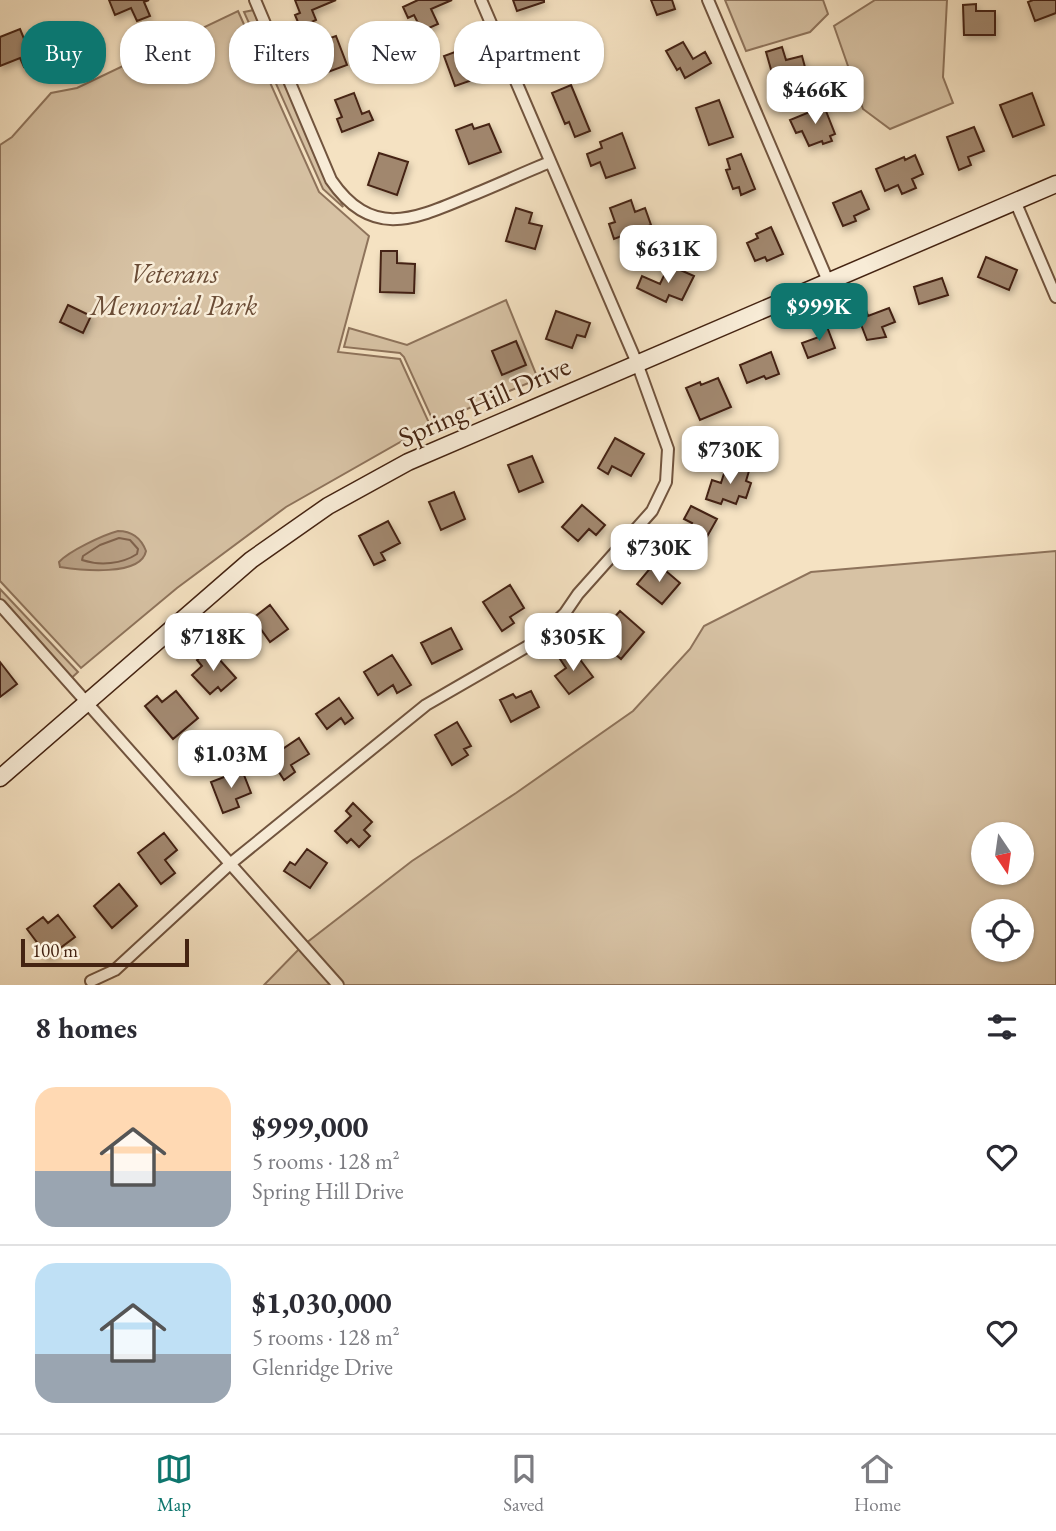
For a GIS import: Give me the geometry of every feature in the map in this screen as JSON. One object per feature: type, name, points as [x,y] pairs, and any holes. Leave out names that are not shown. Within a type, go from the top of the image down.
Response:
[{"type":"main road","name":"Spring Hill Drive","points":[[0,778],[251,560],[328,506],[408,462],[1056,184]]},
{"type":"street","points":[[254,0],[331,180],[338,191],[356,207],[380,218],[409,219],[422,216],[550,162]]},
{"type":"street","points":[[91,981],[115,970],[230,864],[426,705],[517,654],[542,636],[652,511],[666,482],[668,449],[638,363],[481,0]]},
{"type":"street","points":[[708,0],[828,281]]},
{"type":"street","points":[[1015,201],[1056,297]]},
{"type":"street","points":[[0,605],[338,985]]},
{"type":"green space","points":[[725,0],[823,0],[828,14],[810,32],[746,51]]},
{"type":"green space","points":[[875,0],[947,0],[943,77],[953,103],[890,129],[863,109],[834,26]]},
{"type":"green space","points":[[254,10],[259,21],[248,21],[244,12]]},
{"type":"green space","name":"Veterans Memorial Park","points":[[238,11],[242,21],[229,21],[229,84],[271,84],[319,192],[369,236],[338,352],[400,359],[430,425],[286,507],[177,588],[81,668],[0,581],[0,145],[12,137],[51,93],[85,84],[106,84],[106,74],[120,67],[120,84],[215,84],[215,22]]},
{"type":"green space","points":[[276,84],[288,84],[343,207],[323,189]]},
{"type":"green space","points":[[506,300],[538,379],[434,423],[400,353],[344,347],[349,328],[407,345]]},
{"type":"green space","points":[[1056,551],[1056,985],[264,985],[301,947],[412,861],[516,793],[633,711],[690,649],[704,626],[811,572]]},
{"type":"green space","points":[[0,589],[78,672],[66,683],[0,604]]},
{"type":"water","points":[[118,531],[131,534],[141,542],[146,551],[142,559],[133,565],[109,570],[60,567],[59,562],[70,553]]},
{"type":"building","points":[[109,0],[149,0],[144,2],[150,16],[137,21],[131,8],[115,15]]},
{"type":"building","points":[[295,0],[336,0],[312,10],[316,20],[314,21],[298,21],[295,15],[300,13]]},
{"type":"building","points":[[418,0],[452,0],[431,9],[437,21],[417,21],[414,15],[408,18],[403,7]]},
{"type":"building","points":[[513,0],[544,0],[544,2],[517,11]]},
{"type":"building","points":[[651,0],[672,0],[675,9],[657,15]]},
{"type":"building","points":[[1056,0],[1056,13],[1035,21],[1028,2]]},
{"type":"building","points":[[976,4],[976,11],[995,11],[995,35],[964,35],[963,5]]},
{"type":"building","points":[[20,29],[21,60],[20,58],[0,66],[0,37]]},
{"type":"building","points":[[336,36],[347,65],[334,70]]},
{"type":"building","points":[[683,42],[693,59],[705,52],[711,63],[685,78],[666,51]]},
{"type":"building","points":[[782,47],[786,60],[802,56],[806,71],[796,74],[798,80],[776,87],[766,52]]},
{"type":"building","points":[[454,52],[454,83],[444,56]]},
{"type":"building","points":[[571,85],[590,131],[575,137],[569,122],[565,124],[552,93]]},
{"type":"building","points":[[354,93],[362,114],[369,111],[373,120],[342,132],[337,119],[342,117],[335,100]]},
{"type":"building","points":[[1032,93],[1044,125],[1013,137],[1000,105]]},
{"type":"building","points":[[719,100],[733,137],[709,145],[696,108]]},
{"type":"building","points":[[824,106],[835,134],[830,136],[832,141],[823,144],[822,141],[809,146],[802,131],[796,133],[790,120]]},
{"type":"building","points":[[472,124],[474,129],[489,124],[501,152],[469,164],[456,130]]},
{"type":"building","points":[[974,127],[984,151],[968,157],[971,165],[959,170],[947,137]]},
{"type":"building","points":[[622,133],[635,168],[606,178],[600,162],[591,166],[587,154],[602,148],[600,142]]},
{"type":"building","points":[[379,153],[408,162],[397,195],[368,185]]},
{"type":"building","points":[[741,154],[755,189],[741,195],[739,187],[733,189],[726,170],[730,169],[727,159]]},
{"type":"building","points":[[915,155],[923,174],[912,179],[916,188],[902,194],[898,185],[885,191],[876,169]]},
{"type":"building","points":[[861,191],[869,209],[854,216],[856,221],[843,226],[833,203]]},
{"type":"building","points":[[631,200],[635,212],[645,208],[651,225],[614,239],[609,224],[615,222],[610,208]]},
{"type":"building","points":[[516,208],[532,213],[529,223],[542,226],[535,249],[506,241]]},
{"type":"building","points":[[771,227],[783,254],[767,261],[765,257],[755,261],[747,243],[758,238],[756,234]]},
{"type":"building","points":[[381,251],[397,251],[397,263],[415,264],[414,293],[380,292]]},
{"type":"building","points":[[986,257],[1017,270],[1009,290],[978,277]]},
{"type":"building","points":[[669,265],[694,276],[682,300],[669,295],[666,302],[637,288],[642,276],[660,284]]},
{"type":"building","points":[[942,278],[948,295],[919,304],[914,287]]},
{"type":"building","points":[[68,305],[91,316],[83,333],[60,322]]},
{"type":"building","points":[[889,308],[895,322],[882,327],[886,337],[867,340],[857,314],[866,310],[868,316]]},
{"type":"building","points":[[556,311],[590,323],[585,337],[577,335],[572,348],[546,339]]},
{"type":"building","points":[[826,324],[835,348],[808,358],[802,343],[819,337],[816,329]]},
{"type":"building","points":[[516,341],[526,365],[502,375],[492,351]]},
{"type":"building","points":[[771,352],[779,374],[766,379],[764,376],[747,383],[740,365]]},
{"type":"building","points":[[718,378],[731,407],[700,420],[686,388]]},
{"type":"building","points":[[615,438],[644,454],[631,476],[612,466],[608,474],[598,468]]},
{"type":"building","points":[[532,456],[543,482],[519,492],[508,465]]},
{"type":"building","points":[[769,456],[770,465],[749,466],[749,457]]},
{"type":"building","points":[[727,464],[749,471],[746,481],[751,483],[746,498],[739,496],[736,504],[723,499],[721,504],[706,499],[712,480],[721,483]]},
{"type":"building","points":[[454,492],[465,519],[441,530],[429,502]]},
{"type":"building","points":[[582,505],[605,525],[596,535],[589,529],[578,541],[562,527]]},
{"type":"building","points":[[691,506],[717,519],[704,542],[687,533],[692,523],[684,519]]},
{"type":"building","points":[[388,521],[400,543],[381,553],[385,560],[374,565],[359,536]]},
{"type":"building","points":[[659,565],[680,583],[662,604],[637,584],[652,566],[656,569]]},
{"type":"building","points":[[510,585],[524,608],[510,617],[514,623],[502,631],[483,602]]},
{"type":"building","points":[[270,605],[288,629],[270,642],[260,628],[256,632],[248,622]]},
{"type":"building","points":[[620,611],[644,632],[621,659],[590,633],[600,621],[606,627]]},
{"type":"building","points":[[451,628],[462,649],[432,664],[421,643]]},
{"type":"building","points":[[210,649],[236,678],[221,691],[218,687],[210,694],[192,675],[202,666],[197,660]]},
{"type":"building","points":[[573,650],[593,677],[569,694],[555,676],[566,668],[560,659]]},
{"type":"building","points":[[392,655],[411,685],[397,693],[393,685],[378,695],[364,672]]},
{"type":"building","points":[[0,662],[17,684],[0,697]]},
{"type":"building","points":[[176,691],[198,718],[173,739],[145,706],[157,696],[162,702]]},
{"type":"building","points":[[531,691],[539,707],[511,722],[500,700],[513,694],[516,698]]},
{"type":"building","points":[[339,698],[353,718],[345,724],[341,718],[327,729],[316,714]]},
{"type":"building","points":[[457,722],[471,746],[464,749],[468,755],[452,765],[435,735]]},
{"type":"building","points":[[299,738],[309,754],[291,765],[295,772],[284,780],[262,746],[271,741],[278,752]]},
{"type":"building","points":[[242,770],[251,793],[236,799],[239,807],[223,813],[211,782]]},
{"type":"building","points":[[353,803],[372,822],[364,830],[370,836],[359,847],[351,839],[347,843],[335,831],[351,816],[346,811]]},
{"type":"building","points":[[164,833],[177,850],[165,860],[175,873],[161,884],[138,853]]},
{"type":"building","points":[[307,849],[327,863],[310,888],[284,871],[290,862],[295,865]]},
{"type":"building","points":[[119,884],[137,906],[112,928],[94,906]]},
{"type":"building","points":[[58,915],[75,937],[48,957],[27,929],[43,917],[48,923]]}]
